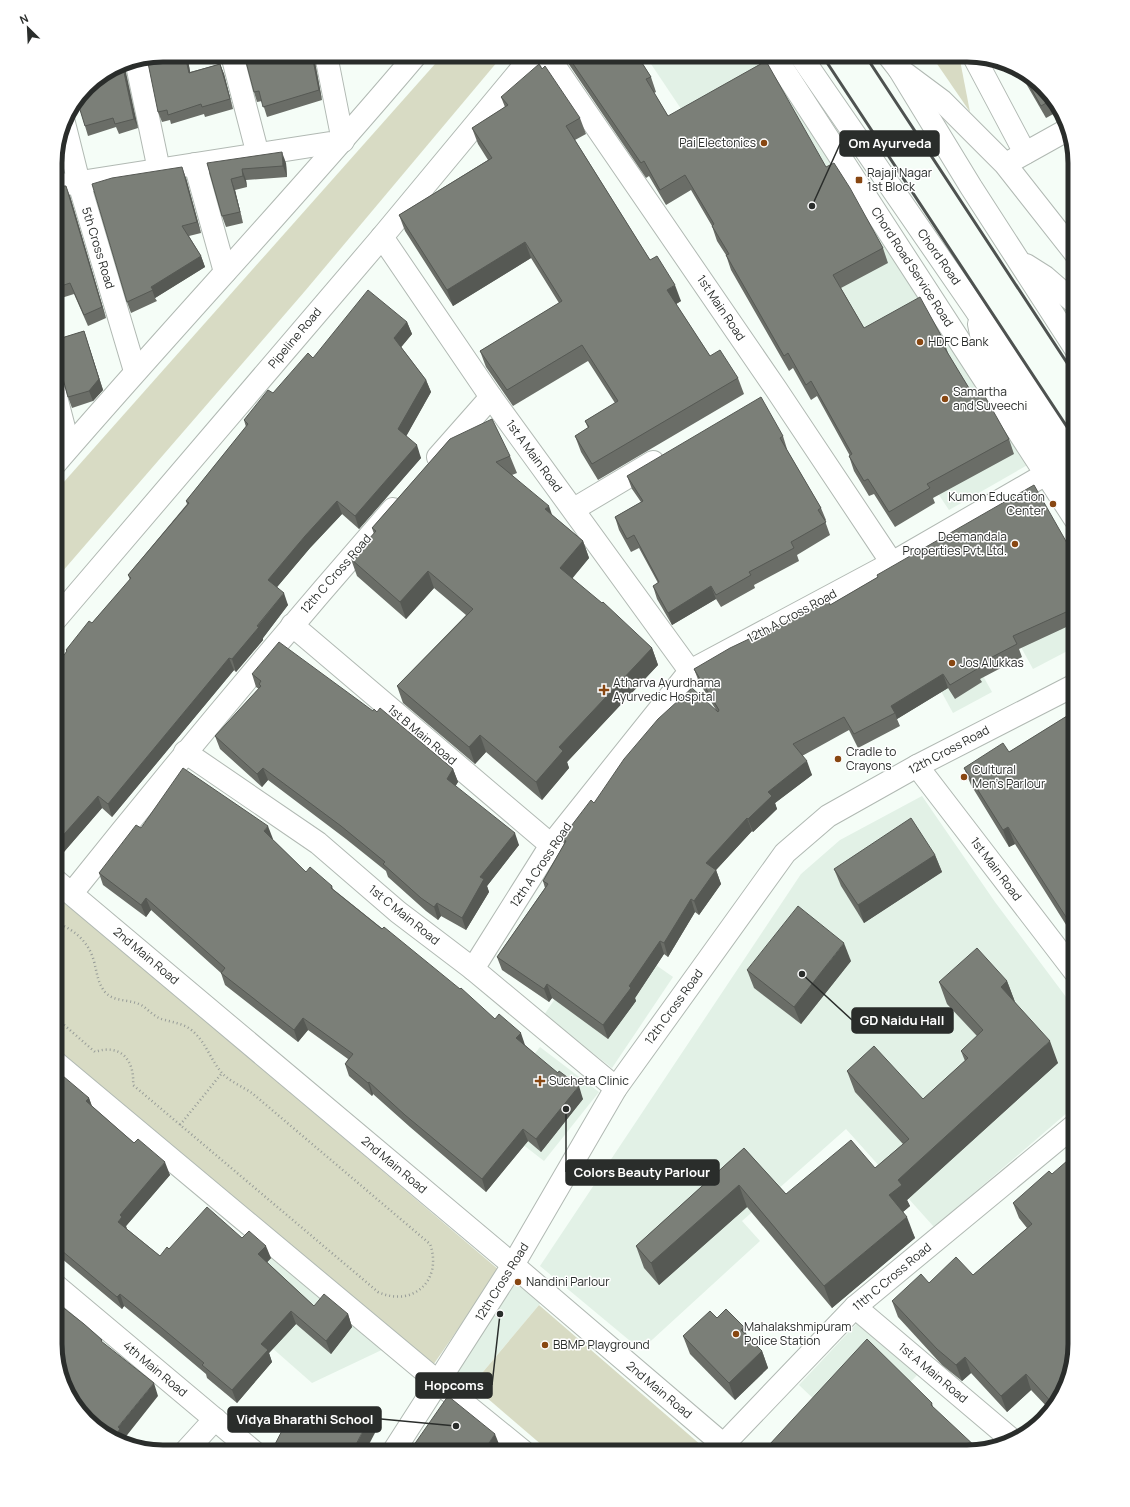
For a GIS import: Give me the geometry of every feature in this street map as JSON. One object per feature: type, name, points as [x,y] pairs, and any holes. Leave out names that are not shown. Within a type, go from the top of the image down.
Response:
[{"type":"street","points":[[234,62],[258,155]]},
{"type":"street","points":[[327,62],[343,142]]},
{"type":"street","points":[[62,456],[135,371],[343,142],[410,62]]},
{"type":"street","name":"Pipeline Road","points":[[62,612],[382,237],[527,62]]},
{"type":"street","name":"1st Main Road","points":[[552,62],[776,389],[892,563]]},
{"type":"street","name":"Chord Road Service Road","points":[[779,62],[1068,508]]},
{"type":"street","name":"Chord Road","points":[[805,62],[975,309],[1068,449]]},
{"type":"street","points":[[894,62],[942,101],[1005,164],[1068,243]]},
{"type":"street","points":[[894,62],[1068,337]]},
{"type":"street","points":[[977,62],[1025,153]]},
{"type":"street","points":[[137,65],[159,170]]},
{"type":"street","points":[[1005,164],[1063,132]]},
{"type":"street","name":"5th Cross Road","points":[[66,133],[79,183],[135,371]]},
{"type":"street","points":[[62,185],[343,142]]},
{"type":"street","points":[[195,164],[225,272]]},
{"type":"street","name":"1st A Main Road","points":[[382,237],[491,397],[574,509],[690,671]]},
{"type":"street","points":[[1018,260],[1045,277],[1068,297]]},
{"type":"street","points":[[975,309],[984,349],[994,374],[1068,485]]},
{"type":"street","points":[[756,401],[776,389]]},
{"type":"street","points":[[423,475],[491,397]]},
{"type":"street","points":[[62,420],[69,447]]},
{"type":"street","points":[[574,509],[668,453]]},
{"type":"street","name":"12th A Cross Road","points":[[473,968],[551,845],[690,671],[892,563],[1046,474]]},
{"type":"street","name":"12th C Cross Road","points":[[72,893],[184,752],[407,493]]},
{"type":"street","name":"1st B Main Road","points":[[292,625],[551,845]]},
{"type":"street","name":"12th Cross Road","points":[[398,1445],[514,1265],[616,1088],[785,853],[828,816],[917,766],[1068,689]]},
{"type":"street","name":"1st C Main Road","points":[[184,752],[318,844],[398,912],[473,968],[616,1088]]},
{"type":"street","name":"1st Main Road","points":[[917,766],[1068,963]]},
{"type":"street","name":"2nd Main Road","points":[[62,885],[514,1265],[724,1445]]},
{"type":"street","points":[[62,1068],[515,1445]]},
{"type":"street","name":"11th C Cross Road","points":[[731,1445],[855,1307],[1068,1131]]},
{"type":"street","name":"4th Main Road","points":[[62,1291],[246,1445]]},
{"type":"street","name":"1st A Main Road","points":[[855,1307],[1008,1436]]},
{"type":"street","points":[[191,1445],[215,1419]]},
{"type":"path","points":[[62,925],[77,934],[87,944],[93,957],[98,981],[107,994],[112,998],[138,1003],[159,1018],[169,1020],[188,1028],[204,1044],[222,1074],[252,1093],[430,1244],[434,1264],[432,1274],[427,1282],[419,1290],[409,1296],[388,1297],[378,1292],[133,1084],[134,1075],[132,1066],[126,1058],[110,1049],[95,1052],[62,1023]]},
{"type":"path","points":[[180,1124],[222,1074]]},
{"type":"shaded area","points":[[650,62],[770,62],[1031,463],[949,510]]},
{"type":"shaded area","points":[[1068,552],[1068,651],[1033,669],[992,594]]},
{"type":"shaded area","points":[[950,617],[992,692],[953,713],[912,638]]},
{"type":"shaded area","points":[[922,796],[995,902],[1068,1000],[1068,1112],[934,1227],[846,1129],[742,1221],[760,1241],[641,1350],[540,1266],[801,874],[840,840]]},
{"type":"shaded area","points":[[603,928],[673,977],[612,1068],[544,1015]]},
{"type":"shaded area","points":[[540,1047],[599,1092],[544,1161],[486,1116]]},
{"type":"shaded area","points":[[250,1236],[388,1347],[312,1383],[206,1290]]},
{"type":"shaded area","points":[[516,1276],[544,1299],[472,1385],[453,1371]]},
{"type":"shaded area","points":[[861,1319],[919,1373],[856,1439],[799,1385]]},
{"type":"green space","points":[[437,62],[497,62],[305,291],[62,572],[62,484]]},
{"type":"green space","points":[[936,62],[960,62],[970,112]]},
{"type":"green space","points":[[62,898],[499,1270],[431,1368],[62,1056]]},
{"type":"green space","name":"BBMP Playground","points":[[539,1305],[701,1445],[542,1445],[472,1385]]},
{"type":"building","points":[[187,62],[189,73],[220,64],[230,99],[202,107],[201,104],[168,115],[167,110],[158,112],[148,63]]},
{"type":"building","points":[[246,62],[313,62],[319,90],[263,107],[259,91],[254,92]]},
{"type":"building","points":[[572,62],[641,62],[651,77],[646,79],[668,116],[767,62],[826,167],[834,163],[850,188],[883,248],[833,275],[864,328],[920,297],[944,341],[941,342],[975,398],[983,393],[1009,439],[927,484],[930,488],[889,512],[868,479],[864,481],[849,456],[852,454],[811,381],[806,385],[788,353],[784,356],[726,255],[729,254],[712,226],[714,224],[685,175],[660,190],[644,161],[641,163]]},
{"type":"building","points":[[539,64],[542,69],[545,66],[580,118],[566,126],[650,260],[657,256],[675,285],[667,290],[710,356],[720,350],[738,378],[592,464],[575,436],[589,427],[585,421],[618,401],[582,345],[507,390],[480,351],[562,301],[525,242],[447,290],[399,215],[492,158],[472,128],[508,105],[501,97]]},
{"type":"building","points":[[124,70],[134,119],[115,124],[113,118],[85,126],[79,107],[91,91],[107,79]]},
{"type":"building","points":[[1028,82],[1034,87],[1048,102],[1041,106]]},
{"type":"building","points":[[282,152],[283,166],[242,169],[243,176],[231,179],[240,212],[222,216],[207,163]]},
{"type":"building","points":[[182,167],[197,222],[182,226],[201,256],[151,287],[153,290],[127,302],[92,184],[112,178]]},
{"type":"building","points":[[62,186],[66,186],[102,307],[84,315],[70,283],[62,286]]},
{"type":"building","points":[[368,290],[407,322],[394,338],[426,380],[398,429],[417,445],[355,516],[337,501],[305,536],[268,580],[284,593],[257,626],[259,627],[232,659],[229,658],[108,804],[98,796],[62,836],[62,658],[67,651],[66,650],[89,621],[92,623],[131,578],[128,575],[189,503],[186,501],[248,424],[244,420],[268,390],[273,393],[308,353],[313,358]]},
{"type":"building","points":[[84,331],[99,379],[89,391],[68,397],[62,377],[62,338]]},
{"type":"building","points":[[761,397],[783,436],[780,438],[821,508],[818,510],[826,522],[791,542],[794,548],[749,572],[751,575],[716,595],[711,586],[668,613],[653,586],[659,582],[634,535],[627,539],[615,517],[643,501],[627,476]]},
{"type":"building","points":[[492,419],[510,456],[496,462],[549,506],[545,509],[583,541],[560,568],[602,603],[603,602],[652,648],[559,747],[563,751],[536,782],[480,735],[469,747],[397,686],[473,609],[428,571],[400,602],[351,559],[376,531],[372,528],[450,439]]},
{"type":"building","points":[[1034,485],[1068,545],[1068,611],[1013,636],[1017,644],[975,666],[977,669],[950,685],[943,674],[891,706],[895,713],[854,734],[844,717],[793,744],[807,761],[768,792],[772,796],[748,819],[747,818],[706,863],[716,870],[694,901],[691,899],[664,943],[660,941],[629,986],[631,988],[603,1025],[547,984],[544,989],[497,957],[548,884],[543,881],[566,841],[562,838],[591,800],[594,803],[624,759],[658,719],[692,688],[718,712],[719,710],[694,669],[730,648],[829,601],[830,605],[878,577],[877,575]]},
{"type":"building","points":[[279,642],[373,711],[374,709],[377,712],[380,708],[453,769],[447,779],[515,833],[480,877],[484,879],[462,918],[437,903],[434,907],[421,898],[383,864],[385,862],[341,826],[263,768],[257,774],[215,736],[261,686],[259,684],[261,681],[252,674]]},
{"type":"building","points":[[1068,715],[1068,920],[1008,827],[1003,830],[964,768],[1003,743],[1009,752]]},
{"type":"building","points":[[183,768],[268,826],[264,831],[306,872],[310,867],[332,886],[331,888],[382,929],[384,927],[460,989],[461,988],[495,1019],[499,1014],[521,1033],[516,1038],[558,1073],[559,1071],[579,1086],[536,1139],[523,1129],[482,1179],[405,1115],[369,1082],[368,1083],[345,1064],[353,1054],[303,1018],[294,1030],[221,973],[225,968],[146,898],[141,905],[99,873],[136,825],[141,828]]},
{"type":"building","points":[[911,818],[935,855],[858,905],[834,869]]},
{"type":"building","points":[[798,906],[844,943],[794,1007],[747,970]]},
{"type":"building","points":[[977,948],[1007,981],[1001,987],[1050,1041],[898,1180],[902,1185],[889,1195],[907,1217],[824,1286],[739,1185],[651,1263],[636,1246],[744,1148],[786,1194],[851,1140],[875,1168],[909,1139],[847,1071],[874,1046],[923,1099],[968,1058],[961,1051],[983,1030],[939,982]]},
{"type":"building","points":[[63,1076],[89,1098],[86,1101],[134,1143],[138,1139],[165,1162],[120,1215],[122,1217],[118,1222],[160,1256],[167,1247],[169,1249],[207,1207],[242,1238],[249,1231],[266,1246],[258,1254],[314,1306],[324,1294],[348,1314],[326,1341],[291,1311],[261,1344],[268,1350],[232,1390],[202,1365],[204,1363],[120,1294],[117,1297],[62,1251]]},
{"type":"building","points":[[1068,1160],[1068,1344],[1065,1370],[1058,1389],[1050,1401],[1026,1374],[1001,1396],[965,1357],[956,1365],[937,1349],[892,1301],[921,1274],[929,1283],[956,1257],[973,1275],[1032,1224],[1013,1203],[1049,1171],[1052,1174]]},
{"type":"building","points":[[62,1307],[84,1324],[102,1340],[101,1341],[154,1383],[118,1427],[120,1429],[117,1434],[112,1432],[91,1416],[72,1389],[65,1370],[63,1358]]},
{"type":"building","points":[[726,1309],[744,1327],[741,1330],[762,1351],[729,1383],[683,1336],[710,1311],[717,1318]]},
{"type":"building","points":[[867,1339],[932,1403],[931,1405],[973,1445],[967,1445],[769,1445]]},
{"type":"building","points":[[448,1396],[495,1434],[488,1445],[414,1445]]},
{"type":"building","points":[[371,1416],[356,1445],[275,1445],[286,1423]]},
{"type":"railway","points":[[827,62],[1068,428]]},
{"type":"railway","points":[[870,62],[1068,364]]},
{"type":"place","name":"Pai Electonics","points":[[764,143]]},
{"type":"place","name":"Rajaji Nagar 1st Block","points":[[859,180]]},
{"type":"place","name":"Om Ayurveda","points":[[812,206]]},
{"type":"place","name":"HDFC Bank","points":[[920,342]]},
{"type":"place","name":"Samartha and Suveechi","points":[[945,399]]},
{"type":"place","name":"Kumon Education Center","points":[[1053,504]]},
{"type":"place","name":"Deemandala Properties Pvt. Ltd.","points":[[1015,544]]},
{"type":"place","name":"Jos Alukkas","points":[[952,663]]},
{"type":"place","name":"Atharva Ayurdhama Ayurvedic Hospital","points":[[604,690]]},
{"type":"place","name":"Cradle to Crayons","points":[[838,759]]},
{"type":"place","name":"Cultural Men's Parlour","points":[[964,777]]},
{"type":"place","name":"GD Naidu Hall","points":[[802,974]]},
{"type":"place","name":"Sucheta Clinic","points":[[540,1081]]},
{"type":"place","name":"Colors Beauty Parlour","points":[[566,1109]]},
{"type":"place","name":"Nandini Parlour","points":[[518,1282]]},
{"type":"place","name":"Hopcoms","points":[[500,1314]]},
{"type":"place","name":"Mahalakshmipuram Police Station","points":[[736,1334]]},
{"type":"place","name":"BBMP Playground","points":[[545,1345]]},
{"type":"place","name":"Vidya Bharathi School","points":[[456,1426]]}]
